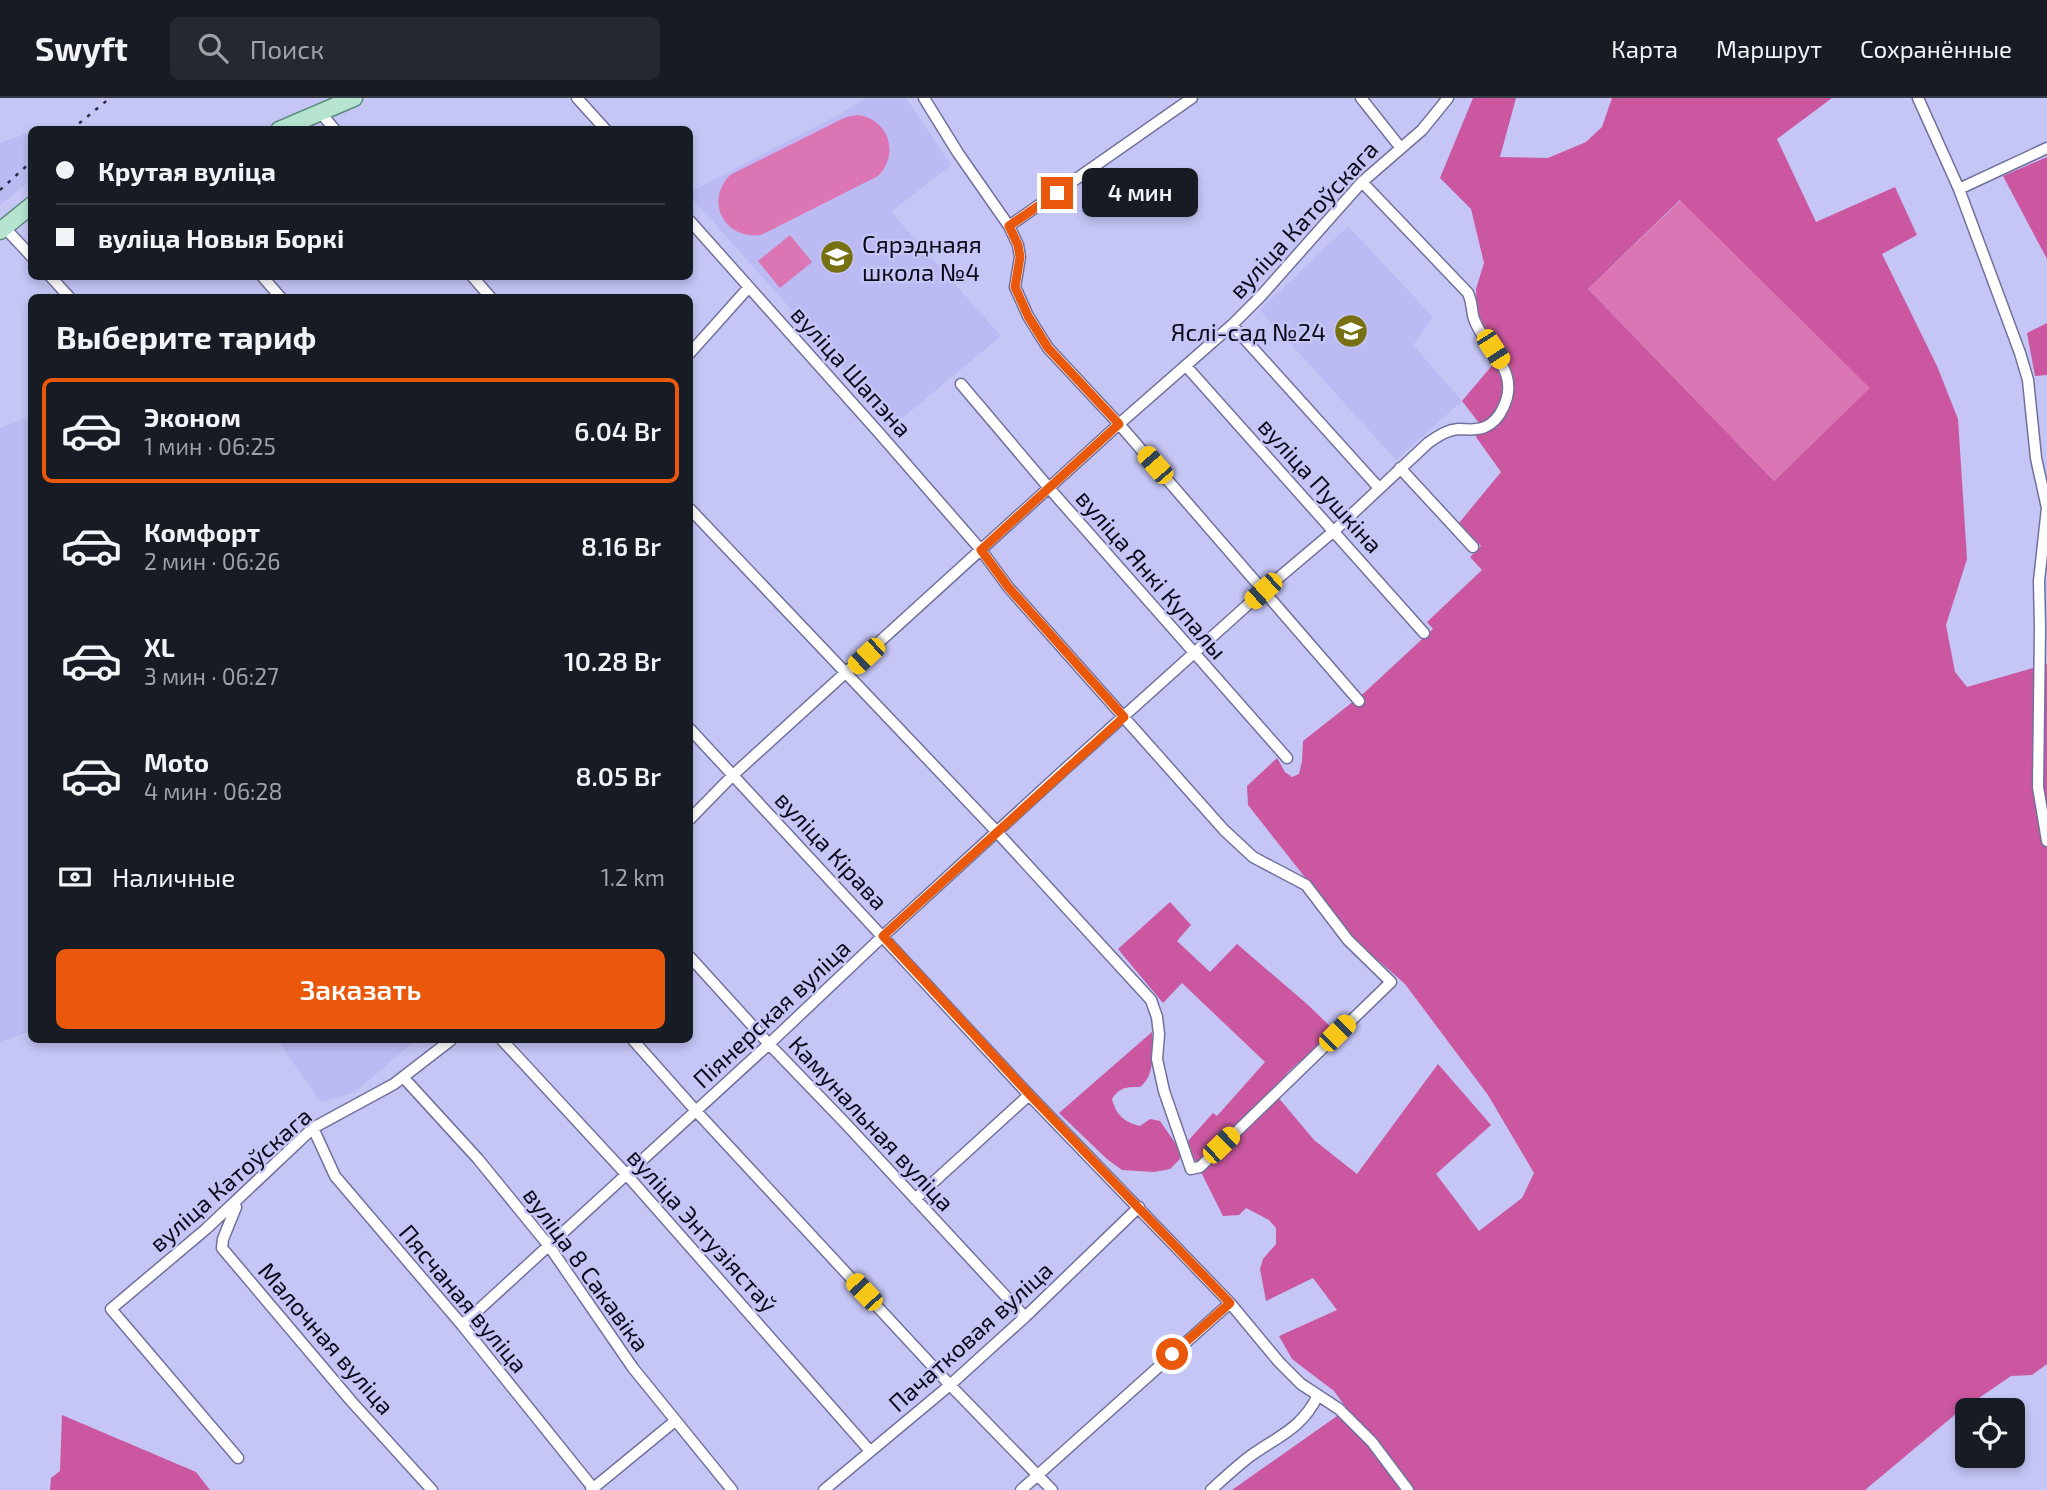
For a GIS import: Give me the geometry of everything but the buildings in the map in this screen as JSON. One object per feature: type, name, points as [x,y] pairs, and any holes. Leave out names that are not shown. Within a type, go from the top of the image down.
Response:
[{"type":"main road","points":[[288,126],[354,98]]},
{"type":"main road","points":[[2,229],[28,208]]},
{"type":"street","points":[[577,98],[602,126]]},
{"type":"street","points":[[924,98],[958,153],[1009,226],[1018,245],[1020,257],[1015,287],[1028,316],[1048,348],[1119,424],[1359,701]]},
{"type":"street","points":[[1009,226],[1192,98]]},
{"type":"street","points":[[1361,98],[1400,148]]},
{"type":"street","name":"вуліца Катоўскага","points":[[693,816],[733,775],[1119,424],[1232,325],[1261,297],[1362,182],[1422,130],[1448,98]]},
{"type":"street","points":[[1918,98],[1959,189],[2028,380],[2036,458],[2047,508],[2039,581],[2038,787],[2047,841]]},
{"type":"street","points":[[320,112],[332,126]]},
{"type":"street","points":[[1959,189],[2047,148]]},
{"type":"street","name":"Піянерская вуліца","points":[[462,1325],[883,936],[1263,591],[1334,531],[1428,443],[1444,432],[1474,430],[1497,419],[1508,394],[1504,366],[1474,319],[1473,303],[1468,293],[1362,182]]},
{"type":"street","name":"вуліца Шапэна","points":[[693,224],[981,550],[1009,588],[1224,830],[1253,857],[1306,885],[1348,940],[1391,982],[1200,1167],[1191,1169],[1164,1091],[1157,1059],[1160,1034],[1150,1000],[997,832]]},
{"type":"street","points":[[2,229],[28,253]]},
{"type":"street","points":[[54,280],[66,294]]},
{"type":"street","points":[[265,280],[278,294]]},
{"type":"street","points":[[475,280],[487,294]]},
{"type":"street","points":[[693,350],[749,287]]},
{"type":"street","points":[[1232,325],[1379,488]]},
{"type":"street","name":"вуліца Пушкіна","points":[[1186,366],[1424,633]]},
{"type":"street","name":"вуліца Янкі Купалы","points":[[961,384],[1193,654],[1287,758]]},
{"type":"street","points":[[1400,468],[1473,547]]},
{"type":"street","points":[[693,512],[997,832]]},
{"type":"street","name":"вуліца Кірава","points":[[693,732],[1030,1095],[1230,1303],[1279,1362],[1301,1384],[1339,1409],[1372,1442],[1408,1490]]},
{"type":"street","name":"Камунальная вуліца","points":[[693,960],[1025,1317]]},
{"type":"street","name":"вуліца Катоўскага","points":[[238,1458],[111,1309],[233,1203],[313,1128],[394,1084],[447,1043]]},
{"type":"street","name":"вуліца Энтузіястаў","points":[[505,1043],[626,1174],[870,1451]]},
{"type":"street","points":[[636,1043],[950,1385],[1052,1490]]},
{"type":"street","name":"вуліца 8 Сакавіка","points":[[403,1077],[478,1159],[549,1246],[633,1368],[732,1490]]},
{"type":"street","points":[[915,1199],[1030,1095]]},
{"type":"street","name":"Пясчаная вуліца","points":[[313,1128],[335,1176],[462,1325],[592,1489]]},
{"type":"street","name":"Малочная вуліца","points":[[233,1203],[236,1207],[222,1248],[352,1402],[432,1490]]},
{"type":"street","name":"Пачатковая вуліца","points":[[824,1490],[950,1385],[1139,1208]]},
{"type":"street","points":[[1021,1490],[1230,1303]]},
{"type":"street","points":[[1211,1490],[1248,1458],[1297,1425],[1310,1413],[1318,1395]]},
{"type":"street","points":[[592,1489],[675,1421]]},
{"type":"shaded area","name":"Сярэднаяя школа №4","points":[[866,98],[906,98],[951,165],[891,212],[1001,336],[894,425],[693,199],[693,190]]},
{"type":"shaded area","points":[[1473,98],[1516,98],[1500,157],[1548,158],[1586,142],[1602,127],[1612,98],[1832,98],[1777,139],[1816,222],[1895,187],[1917,235],[1882,254],[1937,366],[1958,419],[1967,559],[1946,625],[1955,672],[1967,687],[2047,664],[2047,1364],[2032,1375],[2011,1376],[1979,1398],[1955,1398],[1955,1415],[1865,1490],[1232,1490],[1347,1409],[1334,1391],[1292,1359],[1279,1336],[1337,1310],[1313,1278],[1266,1301],[1260,1269],[1263,1259],[1276,1244],[1276,1228],[1269,1220],[1246,1208],[1239,1215],[1223,1216],[1188,1141],[1213,1113],[1217,1116],[1265,1062],[1182,983],[1163,1003],[1118,949],[1170,902],[1191,925],[1177,941],[1210,972],[1237,944],[1307,1004],[1335,1031],[1290,1070],[1272,1090],[1314,1140],[1357,1174],[1438,1064],[1491,1125],[1436,1174],[1479,1231],[1522,1198],[1534,1173],[1488,1095],[1405,984],[1352,937],[1248,805],[1247,786],[1277,758],[1285,772],[1292,777],[1299,774],[1303,741],[1364,693],[1433,629],[1427,622],[1482,570],[1470,557],[1481,546],[1459,523],[1501,472],[1476,437],[1479,423],[1462,401],[1495,362],[1477,319],[1476,289],[1484,263],[1471,209],[1440,178]],"holes":[[[1680,200],[1870,388],[1774,481],[1588,289]]]},
{"type":"shaded area","points":[[858,115],[877,123],[888,139],[889,158],[878,176],[761,235],[737,232],[722,217],[719,196],[730,175],[846,117]]},
{"type":"shaded area","points":[[28,133],[28,182],[0,205],[0,143]]},
{"type":"shaded area","points":[[2047,157],[2047,259],[2003,176]]},
{"type":"shaded area","points":[[1681,200],[1871,388],[1774,481],[1588,289]]},
{"type":"shaded area","name":"Яслі-сад №24","points":[[1348,226],[1433,317],[1413,345],[1462,401],[1396,460],[1260,310]]},
{"type":"shaded area","points":[[790,235],[812,262],[780,288],[758,261]]},
{"type":"shaded area","points":[[2047,323],[2047,375],[2035,376],[2027,333]]},
{"type":"shaded area","points":[[28,418],[28,1032],[0,1042],[0,428]]},
{"type":"shaded area","points":[[1152,1032],[1149,1076],[1140,1087],[1121,1090],[1112,1099],[1118,1114],[1129,1122],[1140,1126],[1150,1119],[1160,1121],[1180,1150],[1180,1159],[1170,1169],[1154,1172],[1122,1170],[1059,1113]]},
{"type":"shaded area","points":[[279,1043],[412,1043],[355,1092],[321,1102]]},
{"type":"shaded area","points":[[62,1415],[196,1472],[210,1490],[50,1490],[51,1478],[60,1471]]},
{"type":"railway","points":[[76,126],[110,98]]},
{"type":"railway","points":[[0,190],[28,165]]},
{"type":"place","name":"Сярэднаяя школа №4","points":[[837,257]]},
{"type":"place","name":"Яслі-сад №24","points":[[1351,331]]},
{"type":"route","points":[[1057,193],[1009,226],[1018,245],[1020,257],[1015,287],[1028,316],[1048,348],[1119,424],[981,550],[1009,588],[1124,717],[883,936],[1030,1095],[1230,1303],[1172,1354]]}]
